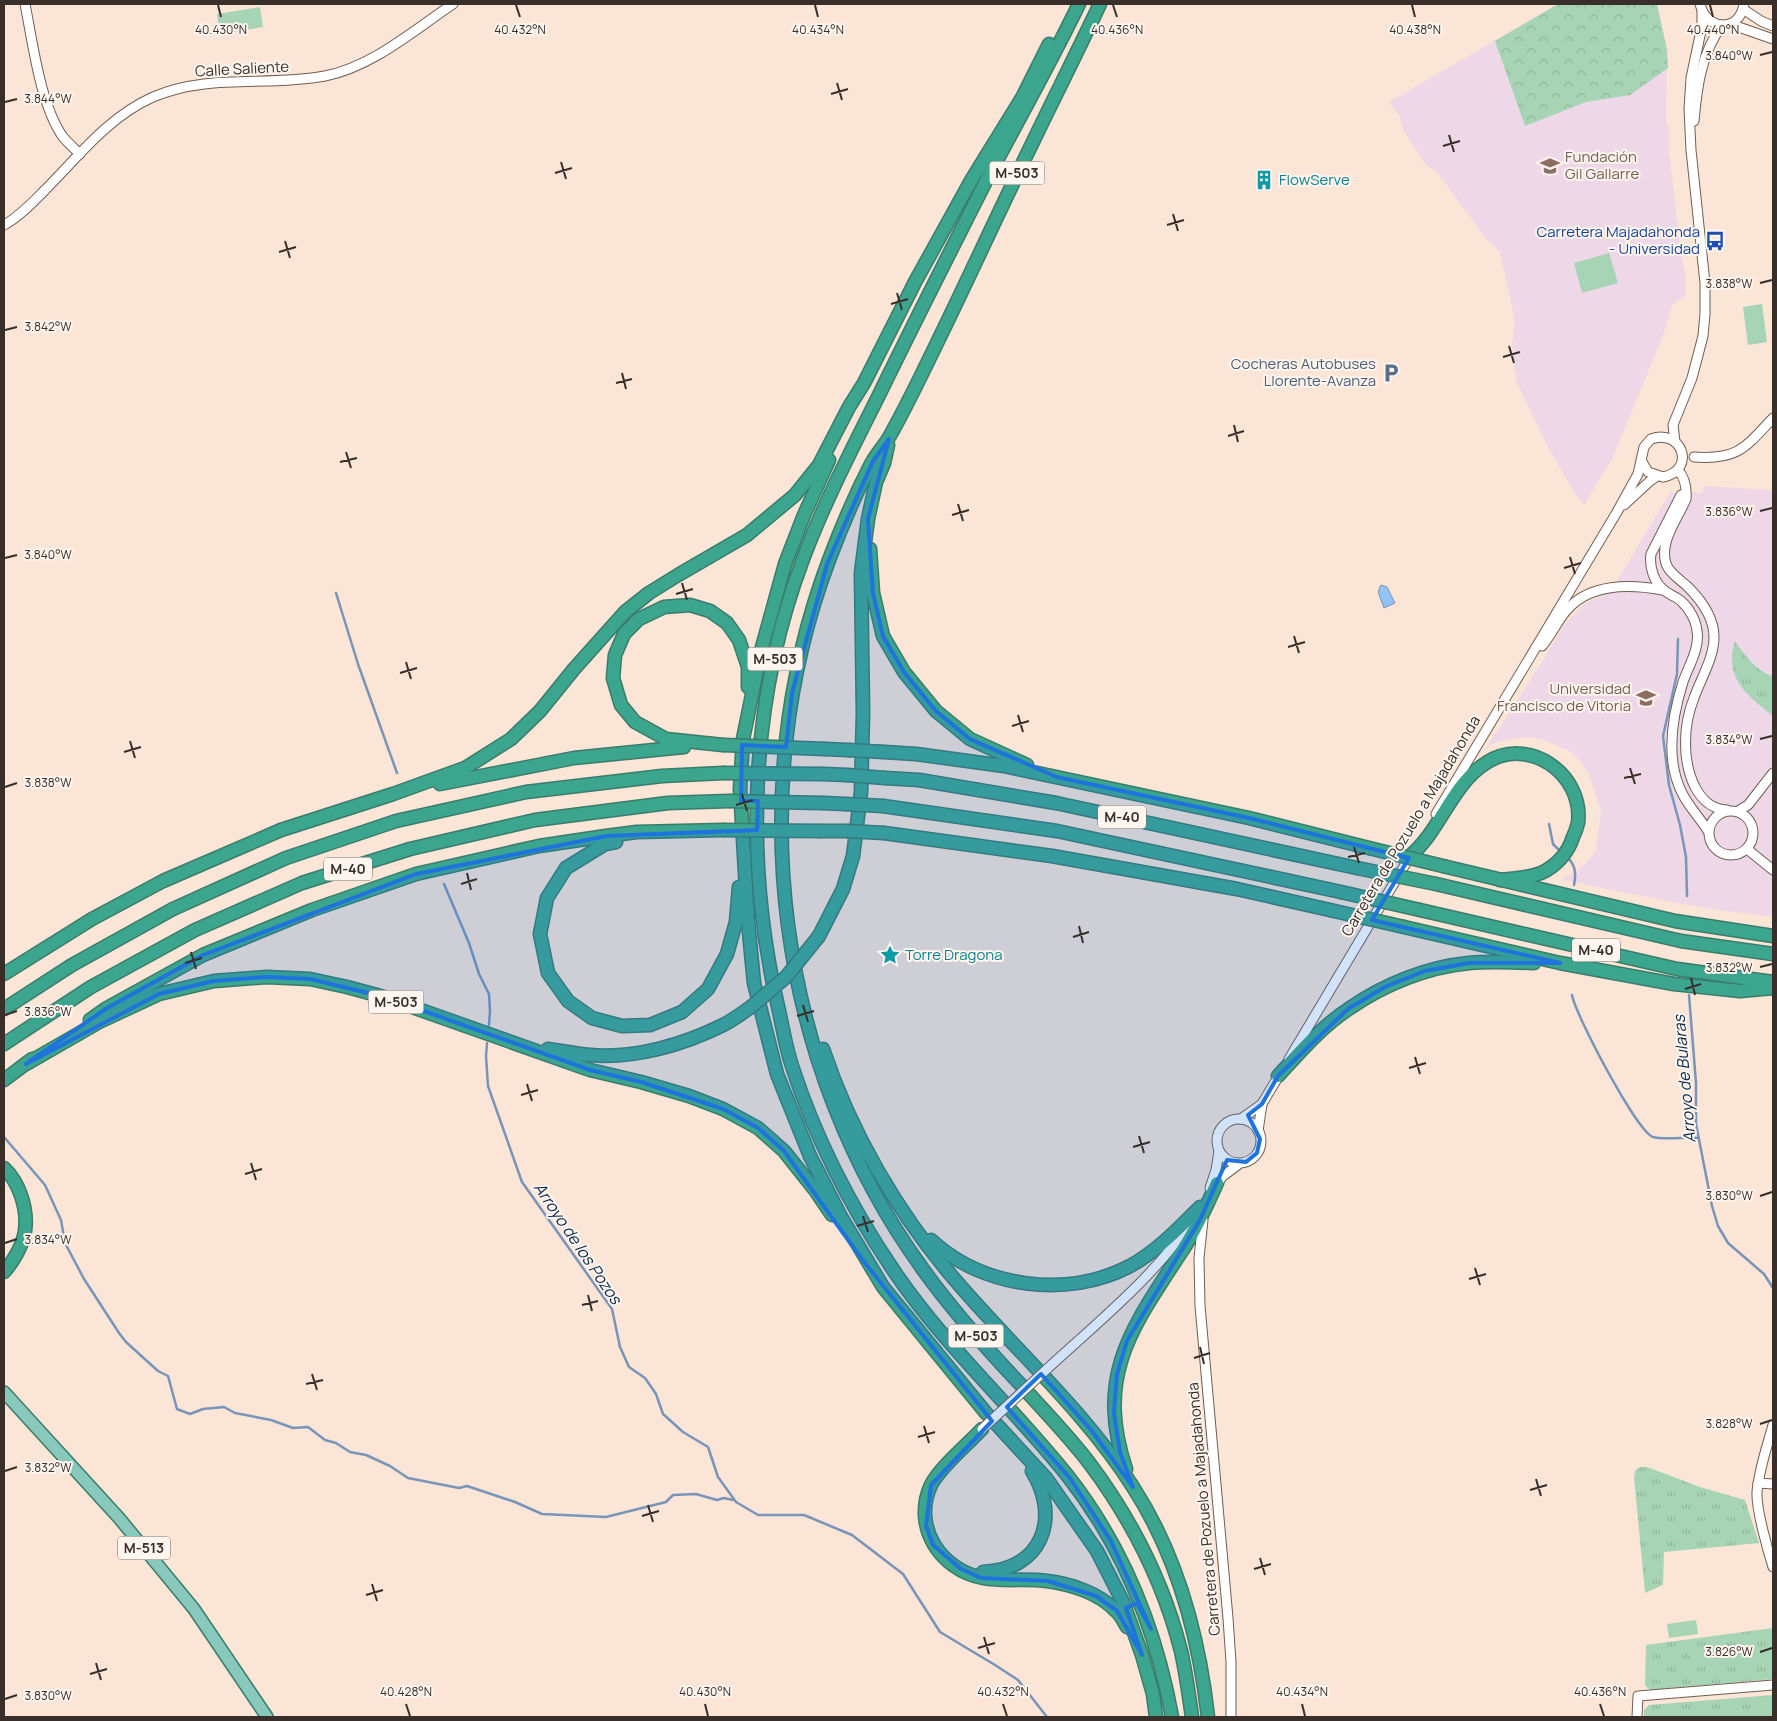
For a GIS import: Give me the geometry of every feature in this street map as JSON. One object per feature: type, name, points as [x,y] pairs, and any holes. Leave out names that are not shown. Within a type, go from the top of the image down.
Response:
[{"type":"highway","points":[[4,974],[92,919],[163,882],[282,830],[393,794],[465,768],[511,739],[540,710],[625,612],[649,593],[747,535],[795,495],[819,465],[849,407],[864,383],[915,282],[972,179],[1022,98],[1070,4]]},
{"type":"highway","name":"M-503","points":[[1080,4],[988,178],[895,361],[838,477],[802,560],[776,652],[766,701],[759,763],[757,855],[763,933],[770,974],[791,1064],[820,1138],[839,1178],[877,1245],[920,1307],[962,1357],[1045,1448],[1070,1478],[1094,1512],[1128,1572],[1151,1629],[1165,1680],[1172,1717]]},
{"type":"highway","name":"M-503","points":[[1100,4],[889,439],[873,461],[827,564],[807,627],[792,693],[786,748],[781,858],[789,937],[800,999],[818,1061],[834,1105],[862,1168],[898,1234],[942,1295],[965,1324],[1089,1462],[1113,1496],[1145,1554],[1160,1589],[1180,1652],[1192,1717]]},
{"type":"highway","name":"M-503","points":[[864,383],[804,515],[785,564],[769,620],[748,708],[743,739],[740,789],[743,854],[754,983],[778,1074],[810,1156],[840,1215],[883,1287]]},
{"type":"highway","name":"M-503","points":[[521,1045],[590,1055],[624,1054],[662,1048],[694,1038],[724,1025],[752,1007],[786,977],[819,936],[843,889],[853,856],[860,801],[863,713],[861,573],[868,519],[876,482],[884,463],[889,439]]},
{"type":"highway","points":[[868,519],[873,593],[883,636],[904,672],[936,711],[970,739],[1057,777]]},
{"type":"highway","points":[[748,708],[748,667],[739,640],[727,623],[710,611],[690,605],[664,607],[638,618],[624,634],[615,655],[613,678],[620,704],[635,722],[666,739],[723,745],[916,754],[1004,766],[1249,818],[1447,868],[1675,921],[1773,936]]},
{"type":"highway","points":[[393,794],[472,776],[574,758],[723,745]]},
{"type":"highway","points":[[1410,856],[1425,842],[1461,786],[1478,768],[1497,756],[1510,754],[1532,755],[1551,764],[1567,780],[1576,802],[1578,823],[1570,845],[1560,860],[1551,867],[1532,876],[1500,880]]},
{"type":"highway","name":"M-40","points":[[4,1009],[72,965],[173,909],[286,858],[396,821],[526,792],[662,776],[723,773],[823,774],[919,780],[1056,802],[1436,884],[1681,941],[1773,954]]},
{"type":"highway","name":"M-40","points":[[4,1044],[91,987],[186,935],[302,883],[410,849],[534,820],[668,803],[729,800],[884,806],[1057,831],[1341,892],[1677,969],[1773,982]]},
{"type":"highway","points":[[4,1080],[107,1008],[203,955],[329,904],[416,874],[539,846],[637,832],[722,830],[884,833],[1052,856],[1237,889],[1560,963],[1674,984],[1740,991],[1773,988]]},
{"type":"highway","points":[[672,832],[605,844],[566,868],[547,898],[540,934],[548,973],[568,1001],[592,1018],[622,1026],[650,1025],[682,1012],[708,989],[727,954],[736,922],[743,854]]},
{"type":"highway","name":"M-503","points":[[789,937],[810,1010],[840,1093],[874,1163],[905,1214],[955,1280],[1091,1430],[1133,1487],[1156,1530],[1172,1566],[1188,1611],[1198,1648],[1208,1717]]},
{"type":"highway","points":[[1278,1076],[1307,1044],[1348,1008],[1385,987],[1425,971],[1469,963],[1560,963]]},
{"type":"highway","name":"M-503","points":[[26,1064],[99,1022],[159,994],[214,981],[267,977],[310,979],[346,986],[384,997],[590,1070],[689,1096],[724,1109],[758,1128],[784,1151],[815,1190],[883,1287],[986,1413],[1046,1478],[1097,1551],[1124,1602],[1142,1655],[1156,1717]]},
{"type":"highway","points":[[4,1168],[11,1174],[24,1203],[25,1232],[13,1262],[4,1272]]},
{"type":"highway","points":[[1133,1487],[1120,1452],[1115,1428],[1114,1397],[1117,1374],[1127,1341],[1136,1322],[1181,1253],[1202,1207],[1217,1183]]},
{"type":"highway","name":"M-503","points":[[905,1214],[939,1248],[975,1269],[1015,1282],[1046,1285],[1074,1283],[1104,1276],[1129,1266],[1163,1243],[1202,1207]]},
{"type":"highway","points":[[961,1570],[944,1558],[933,1544],[926,1526],[926,1503],[931,1485],[982,1429]]},
{"type":"highway","name":"M-503","points":[[961,1570],[986,1572],[1012,1568],[1025,1559],[1041,1537],[1047,1519],[1045,1496],[1040,1482],[1020,1450]]},
{"type":"highway","points":[[1046,1478],[1109,1555],[1151,1629]]},
{"type":"highway","name":"M-503","points":[[961,1570],[981,1578],[1048,1581],[1078,1588],[1096,1596],[1117,1611],[1142,1655]]},
{"type":"main road","name":"M-513","points":[[4,1392],[119,1518],[194,1609],[267,1717]]},
{"type":"street","points":[[25,4],[43,90],[51,115],[64,138],[80,154]]},
{"type":"street","name":"Calle Saliente","points":[[4,226],[28,208],[113,121],[150,98],[169,91],[217,81],[301,80],[327,76],[352,67],[378,54],[453,4]]},
{"type":"street","points":[[1693,167],[1694,127],[1700,77],[1708,47],[1726,24],[1737,19],[1744,5],[1760,21],[1773,26]]},
{"type":"street","points":[[1701,8],[1708,20],[1773,39]]},
{"type":"street","points":[[1675,442],[1673,429],[1692,378],[1703,336],[1706,314],[1705,283],[1690,138],[1689,96],[1702,26],[1701,8]]},
{"type":"street","points":[[1656,438],[1677,415]]},
{"type":"street","points":[[1694,457],[1667,476],[1657,476],[1648,472],[1641,460],[1644,447],[1651,439],[1656,438],[1666,438],[1675,442],[1682,451],[1694,457],[1712,458],[1733,454],[1747,446],[1773,418]]},
{"type":"street","points":[[1682,451],[1680,466],[1687,496],[1666,541],[1664,556],[1672,574],[1698,598],[1708,614],[1713,626],[1714,637],[1708,664],[1688,716],[1686,733],[1687,761],[1692,781],[1705,802],[1711,806],[1738,811],[1749,819]]},
{"type":"street","name":"Carretera de Pozuelo a Majadahonda","points":[[1258,1132],[1262,1104],[1617,512],[1638,474],[1641,460]]},
{"type":"street","name":"Carretera de Pozuelo a Majadahonda","points":[[1617,512],[1657,476]]},
{"type":"street","points":[[1663,590],[1651,570],[1651,554],[1680,495]]},
{"type":"street","points":[[1529,658],[1540,648],[1572,604],[1590,594],[1617,587],[1650,587],[1663,590],[1680,599],[1686,606],[1694,619],[1697,630],[1697,644],[1679,695],[1672,724],[1676,771],[1682,793],[1708,831],[1713,847],[1721,854],[1737,854],[1747,849],[1753,831],[1749,819],[1752,808],[1773,782]]},
{"type":"street","points":[[1738,811],[1748,805],[1773,773]]},
{"type":"street","points":[[1708,831],[1711,822],[1717,814],[1727,810]]},
{"type":"street","points":[[1747,849],[1773,870]]},
{"type":"street","name":"Carretera de Pozuelo a Majadahonda","points":[[1241,1119],[1262,1104]]},
{"type":"street","points":[[1217,1183],[1230,1169],[1246,1162],[1257,1153],[1260,1146],[1258,1132],[1254,1125],[1241,1119],[1228,1122],[1222,1126],[1217,1138],[1219,1150],[1224,1158],[1239,1164]]},
{"type":"street","name":"Carretera de Pozuelo a Majadahonda","points":[[982,1429],[1156,1266],[1175,1244],[1202,1207],[1216,1170],[1219,1150]]},
{"type":"street","name":"Carretera de Pozuelo a Majadahonda","points":[[1202,1207],[1198,1281],[1228,1618],[1231,1662],[1231,1717]]},
{"type":"street","points":[[1773,1425],[1765,1451],[1757,1493],[1766,1544],[1773,1567]]},
{"type":"street","points":[[1758,1483],[1773,1484]]},
{"type":"street","points":[[1637,1717],[1638,1696],[1773,1685]]},
{"type":"highlighted area","points":[[889,439],[868,519],[873,593],[883,636],[904,672],[936,711],[970,739],[1057,777],[1249,818],[1409,858],[1372,920],[1560,963],[1469,963],[1425,971],[1385,987],[1348,1009],[1278,1076],[1262,1104],[1248,1115],[1260,1139],[1257,1153],[1246,1162],[1227,1160],[1200,1220],[1127,1341],[1117,1374],[1114,1413],[1120,1452],[1133,1487],[1091,1430],[1041,1374],[1007,1407],[1070,1478],[1111,1541],[1151,1629],[1137,1603],[1126,1608],[1142,1655],[1117,1611],[1096,1596],[1048,1581],[981,1578],[961,1569],[933,1545],[926,1526],[931,1485],[992,1421],[864,1262],[784,1151],[758,1128],[723,1109],[641,1082],[590,1070],[384,997],[310,979],[267,977],[214,981],[159,994],[26,1064],[107,1008],[203,955],[416,874],[606,836],[757,830],[758,801],[741,801],[742,745],[786,747],[792,693],[827,564],[873,461]]},
{"type":"shaded area","name":"Fundación Gil Gallarre","points":[[1558,4],[1657,4],[1667,50],[1666,122],[1669,129],[1669,150],[1681,254],[1686,276],[1685,296],[1672,305],[1664,333],[1613,457],[1584,505],[1574,492],[1548,447],[1516,381],[1512,346],[1515,321],[1500,252],[1487,240],[1437,172],[1426,165],[1403,129],[1399,115],[1389,102]]},
{"type":"shaded area","name":"Universidad Francisco de Vitoria","points":[[1704,486],[1773,490],[1773,917],[1710,909],[1561,879],[1577,871],[1596,850],[1601,811],[1589,775],[1580,761],[1570,751],[1544,740],[1529,737],[1504,740],[1492,744],[1485,750],[1563,626],[1581,607],[1601,596],[1617,581],[1671,491],[1677,495],[1693,492],[1702,494]]},
{"type":"green space","points":[[1558,4],[1657,4],[1667,50],[1668,68],[1630,95],[1586,102],[1525,126],[1495,41]]},
{"type":"green space","points":[[260,7],[263,27],[220,34],[217,14]]},
{"type":"green space","points":[[1609,253],[1618,283],[1582,293],[1574,263]]},
{"type":"green space","points":[[1762,304],[1767,342],[1748,345],[1743,307]]},
{"type":"green space","points":[[1735,641],[1756,667],[1773,676],[1773,716],[1747,693],[1735,676],[1732,666],[1732,654]]},
{"type":"green space","points":[[1640,1467],[1647,1467],[1700,1487],[1745,1500],[1759,1543],[1664,1552],[1663,1585],[1645,1593],[1634,1477],[1635,1471]]},
{"type":"green space","points":[[1696,1620],[1698,1634],[1669,1638],[1667,1624]]},
{"type":"green space","points":[[1773,1628],[1773,1679],[1650,1690],[1645,1685],[1646,1645]]},
{"type":"green space","points":[[1773,1695],[1773,1717],[1644,1717],[1644,1710],[1649,1705]]},
{"type":"water","points":[[1381,585],[1387,587],[1395,603],[1384,608],[1379,594]]},
{"type":"waterway","points":[[336,593],[358,664],[397,773]]},
{"type":"waterway","name":"Arroyo de Bularas","points":[[1678,639],[1677,674],[1663,736],[1669,785],[1680,825],[1686,857],[1687,896]]},
{"type":"waterway","points":[[1549,824],[1553,844],[1560,851]]},
{"type":"waterway","points":[[1568,858],[1573,864],[1575,871],[1574,885]]},
{"type":"waterway","points":[[444,884],[469,943],[479,974],[489,994],[489,1025]]},
{"type":"waterway","points":[[1572,995],[1595,1047],[1621,1095],[1645,1130],[1657,1138],[1699,1138]]},
{"type":"waterway","name":"Arroyo de Bularas","points":[[1689,995],[1696,1083],[1696,1124],[1712,1206],[1718,1226],[1728,1243],[1764,1274],[1773,1288]]},
{"type":"waterway","name":"Arroyo de los Pozos","points":[[487,1043],[488,1086],[522,1182],[612,1309],[620,1347],[629,1367],[645,1378],[656,1394],[663,1414],[683,1432],[708,1447],[718,1477],[736,1502],[758,1515],[804,1515],[852,1535],[903,1574],[940,1632],[1018,1680],[1047,1717]]},
{"type":"waterway","points":[[4,1137],[45,1185],[61,1220],[65,1243],[84,1279],[119,1333],[126,1342],[158,1371],[168,1376],[177,1409],[190,1414],[203,1409],[224,1407],[235,1413],[271,1420],[293,1428],[308,1427],[325,1440],[336,1443],[350,1452],[366,1455],[390,1466],[408,1478],[459,1488],[467,1486],[515,1502],[542,1514],[606,1517],[666,1502],[673,1495],[696,1494],[717,1500],[724,1498],[733,1500]]},
{"type":"place","name":"Fundación Gil Gallarre","points":[[1550,166]]},
{"type":"place","name":"FlowServe","points":[[1264,180]]},
{"type":"place","name":"Carretera Majadahonda - Universidad","points":[[1715,241]]},
{"type":"place","name":"Cocheras Autobuses Llorente-Avanza","points":[[1391,373]]},
{"type":"place","name":"Universidad Francisco de Vitoria","points":[[1646,698]]},
{"type":"place","name":"Torre Dragona","points":[[890,955]]}]
